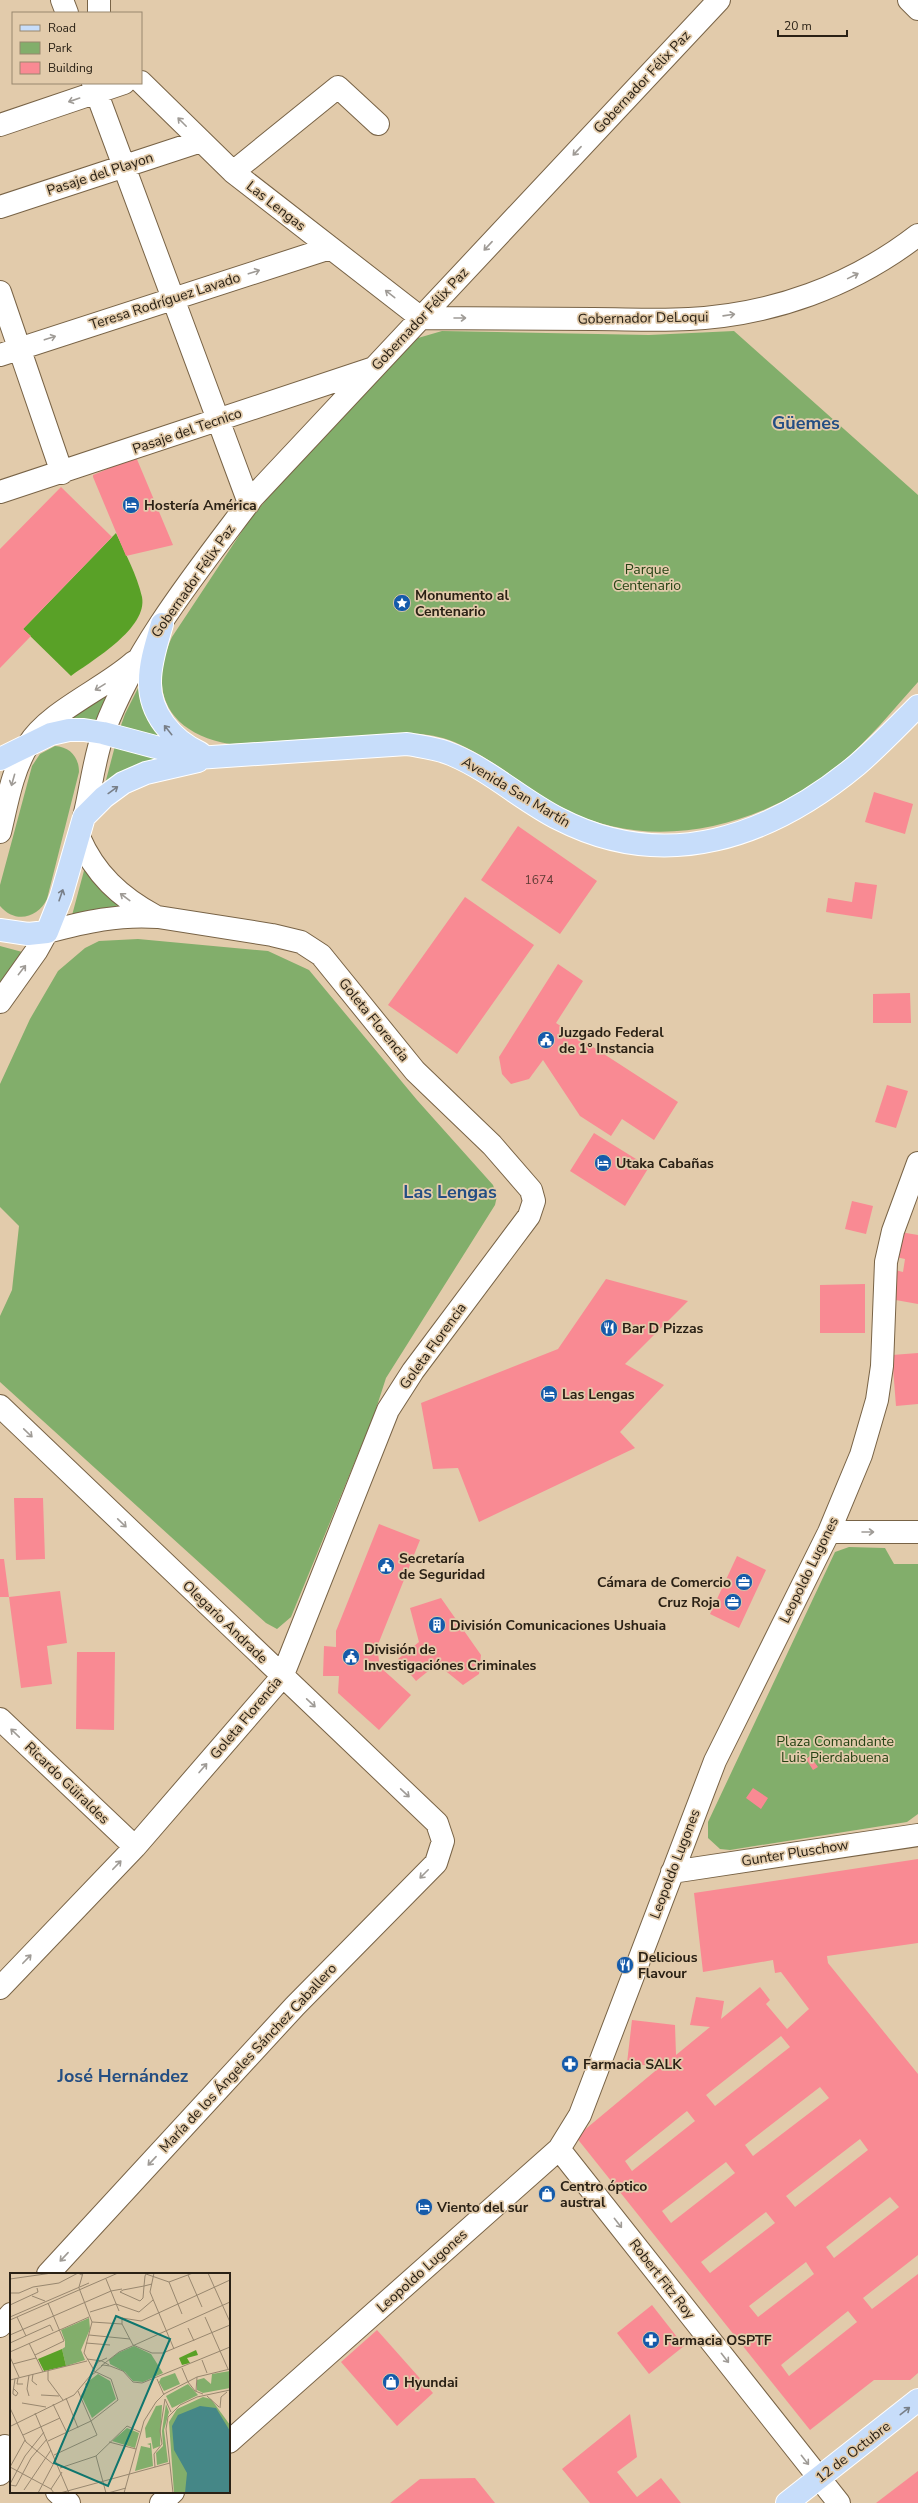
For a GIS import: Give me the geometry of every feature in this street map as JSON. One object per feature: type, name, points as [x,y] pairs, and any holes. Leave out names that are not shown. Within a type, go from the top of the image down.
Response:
[{"type":"main road","points":[[162,624],[153,658],[150,682],[153,703],[162,722],[174,737],[192,749],[212,758]]},
{"type":"main road","name":"Avenida San Martín","points":[[82,827],[104,797],[123,783],[146,773],[212,758],[383,744],[433,748],[454,755],[558,819],[585,831],[616,840],[650,845],[686,846],[720,840],[754,830],[790,812],[857,765],[918,706]]},
{"type":"main road","points":[[0,759],[51,734],[69,730],[84,730],[103,733]]},
{"type":"main road","name":"Avenida San Martín","points":[[103,733],[183,755],[212,758]]},
{"type":"main road","name":"Gobernador Félix Paz","points":[[47,932],[61,897],[82,827]]},
{"type":"main road","points":[[0,930],[28,934],[47,932]]},
{"type":"main road","name":"12 de Octubre","points":[[787,2503],[918,2400]]},
{"type":"street","points":[[62,0],[67,12]]},
{"type":"street","points":[[99,0],[100,12]]},
{"type":"street","name":"Gobernador Félix Paz","points":[[82,827],[103,733],[142,654],[203,562],[249,503],[719,0]]},
{"type":"street","points":[[909,0],[918,9]]},
{"type":"street","name":"Las Lengas","points":[[142,83],[233,172],[421,318]]},
{"type":"street","points":[[0,125],[95,88],[118,84]]},
{"type":"street","points":[[95,88],[249,503]]},
{"type":"street","points":[[233,172],[338,88],[378,124]]},
{"type":"street","name":"Pasaje del Playon","points":[[0,207],[201,141]]},
{"type":"street","name":"Gobernador DeLoqui","points":[[421,318],[689,320],[749,312],[805,297],[833,286],[870,268],[918,235]]},
{"type":"street","name":"Teresa Rodríguez Lavado","points":[[10,352],[330,248]]},
{"type":"street","points":[[0,292],[10,352],[62,472]]},
{"type":"street","name":"Pasaje del Tecnico","points":[[0,492],[86,465],[374,369]]},
{"type":"street","name":"Gobernador Félix Paz","points":[[0,832],[16,771],[28,744],[56,716],[111,680],[142,654]]},
{"type":"street","points":[[82,827],[86,853],[106,880],[136,905],[158,917]]},
{"type":"street","name":"Goleta Florencia","points":[[0,1988],[135,1847],[282,1676],[388,1410],[410,1376],[529,1216],[534,1201],[531,1190],[497,1151],[415,1071],[321,955],[301,942],[272,935],[158,917],[139,916],[99,919],[47,932]]},
{"type":"street","name":"Gobernador Félix Paz","points":[[0,1002],[37,950],[47,932]]},
{"type":"street","name":"Leopoldo Lugones","points":[[230,2441],[559,2149],[580,2115],[715,1761],[829,1532],[861,1455],[877,1400],[882,1366],[886,1262],[893,1231],[918,1163]]},
{"type":"street","name":"Olegario Andrade","points":[[0,1406],[437,1823],[443,1841]]},
{"type":"street","points":[[829,1532],[918,1532]]},
{"type":"street","name":"Ricardo Güiraldes","points":[[0,1719],[135,1847]]},
{"type":"street","name":"Gunter Pluschow","points":[[672,1872],[918,1835]]},
{"type":"street","name":"María de los Ángeles Sánchez Caballero","points":[[49,2273],[295,2006],[436,1863],[443,1841]]},
{"type":"street","name":"Robert Fitz Roy","points":[[559,2149],[839,2503]]},
{"type":"street","points":[[0,2326],[10,2315]]},
{"type":"street","points":[[0,2474],[5,2446]]},
{"type":"street","points":[[58,2493],[69,2503]]},
{"type":"street","points":[[161,2503],[172,2493]]},
{"type":"green space","name":"Parque Centenario","points":[[442,331],[649,335],[734,331],[918,495],[918,682],[850,756],[809,786],[776,804],[742,818],[706,827],[670,832],[633,830],[598,822],[563,808],[534,791],[479,754],[464,746],[438,737],[407,733],[230,744],[209,739],[192,731],[178,721],[169,708],[163,693],[162,676],[165,657],[172,637],[248,522],[396,356],[418,338]]},
{"type":"green space","points":[[116,533],[137,581],[142,597],[142,609],[137,620],[117,642],[71,676],[23,629]]},
{"type":"green space","points":[[142,680],[173,743],[119,731],[125,714]]},
{"type":"green space","points":[[115,683],[99,724],[70,718]]},
{"type":"green space","points":[[55,746],[65,748],[73,754],[79,767],[79,772],[47,899],[38,911],[19,917],[6,912],[0,906],[0,885],[32,766],[40,754]]},
{"type":"green space","points":[[115,746],[174,761],[105,784]]},
{"type":"green space","points":[[85,867],[101,891],[135,909],[71,919]]},
{"type":"green space","points":[[138,939],[268,951],[309,970],[417,1100],[493,1185],[497,1196],[495,1205],[386,1378],[374,1415],[291,1617],[277,1629],[266,1623],[0,1382],[0,1316],[12,1290],[19,1226],[0,1207],[0,1084],[30,1019],[58,971],[85,948],[99,941]]},
{"type":"green space","points":[[0,946],[26,953],[0,988]]},
{"type":"green space","name":"Plaza Comandante Luis Pierdabuena","points":[[849,1547],[885,1548],[894,1564],[918,1564],[918,1814],[907,1822],[730,1850],[720,1849],[708,1838],[708,1822],[835,1552]]},
{"type":"building","name":"Hostería América","points":[[136,457],[173,545],[126,556],[93,475]]},
{"type":"building","points":[[61,487],[112,537],[23,629],[31,636],[0,668],[0,549]]},
{"type":"building","points":[[874,792],[913,804],[905,834],[865,822]]},
{"type":"building","points":[[518,826],[597,881],[560,934],[481,880]]},
{"type":"building","points":[[855,882],[877,885],[872,919],[826,912],[828,898],[852,902]]},
{"type":"building","points":[[465,897],[534,945],[457,1054],[388,1005]]},
{"type":"building","name":"Juzgado Federal de 1° Instancia","points":[[558,964],[583,981],[556,1023],[678,1102],[654,1140],[622,1119],[611,1136],[580,1116],[543,1060],[529,1079],[511,1084],[502,1074],[499,1057]]},
{"type":"building","points":[[910,993],[911,1023],[873,1023],[873,994]]},
{"type":"building","points":[[887,1085],[908,1091],[896,1128],[875,1122]]},
{"type":"building","points":[[594,1133],[649,1167],[625,1206],[570,1171]]},
{"type":"building","points":[[852,1201],[873,1206],[866,1234],[845,1229]]},
{"type":"building","points":[[900,1232],[918,1235],[918,1304],[890,1299],[895,1270],[903,1272],[905,1259],[896,1257]]},
{"type":"building","name":"Las Lengas","points":[[606,1279],[688,1301],[625,1364],[664,1385],[620,1432],[635,1448],[479,1522],[458,1468],[433,1469],[421,1403],[558,1349]]},
{"type":"building","points":[[865,1284],[865,1333],[820,1333],[820,1285]]},
{"type":"building","points":[[918,1353],[918,1404],[896,1406],[892,1355]]},
{"type":"building","points":[[14,1498],[43,1498],[45,1559],[16,1560]]},
{"type":"building","name":"División de Investigaciónes Criminales","points":[[379,1524],[420,1540],[377,1647],[380,1667],[411,1695],[379,1730],[338,1693],[339,1676],[323,1676],[324,1646],[336,1647],[336,1631]]},
{"type":"building","points":[[737,1556],[766,1570],[739,1628],[710,1614]]},
{"type":"building","points":[[0,1559],[4,1559],[9,1597],[0,1597]]},
{"type":"building","points":[[60,1591],[67,1643],[47,1646],[52,1684],[21,1688],[9,1597]]},
{"type":"building","name":"División Comunicaciones Ushuaia","points":[[441,1598],[481,1655],[479,1674],[463,1685],[437,1664],[416,1681],[398,1659],[419,1642],[410,1608]]},
{"type":"building","points":[[77,1652],[115,1652],[114,1730],[76,1729]]},
{"type":"building","points":[[810,1756],[818,1767],[813,1770],[806,1759]]},
{"type":"building","points":[[753,1788],[768,1798],[761,1809],[746,1798]]},
{"type":"building","points":[[918,1859],[918,1943],[827,1956],[828,1963],[918,2074],[918,2255],[863,2298],[872,2309],[918,2274],[918,2373],[910,2380],[874,2380],[810,2430],[576,2137],[660,2067],[627,2063],[632,2020],[675,2025],[676,2055],[710,2027],[690,2025],[696,1997],[724,2001],[721,2019],[760,1987],[770,2000],[766,2004],[787,2029],[809,2009],[781,1972],[775,1973],[773,1960],[703,1972],[694,1893]],"holes":[[[781,2036],[790,2047],[715,2106],[706,2095]],[[820,2087],[829,2098],[753,2156],[745,2145]],[[687,2111],[695,2121],[632,2171],[625,2161]],[[860,2139],[868,2150],[795,2207],[786,2196]],[[726,2162],[735,2173],[671,2223],[662,2211]],[[890,2197],[899,2207],[834,2258],[826,2247]],[[766,2212],[775,2223],[710,2273],[701,2262]],[[806,2262],[814,2274],[758,2317],[749,2306]],[[848,2311],[857,2322],[789,2376],[781,2365]]]},
{"type":"building","name":"Farmacia OSPTF","points":[[652,2305],[684,2346],[649,2374],[617,2333]]},
{"type":"building","name":"Hyundai","points":[[377,2330],[433,2393],[397,2426],[341,2362]]},
{"type":"building","points":[[630,2414],[637,2457],[617,2472],[637,2497],[661,2478],[681,2503],[590,2503],[562,2469]]},
{"type":"building","points":[[918,2471],[918,2503],[876,2503]]},
{"type":"building","points":[[475,2478],[495,2503],[390,2503],[420,2479]]},
{"type":"place","name":"Hostería América","points":[[131,505]]},
{"type":"place","name":"Monumento al Centenario","points":[[402,603]]},
{"type":"place","name":"Juzgado Federal de 1° Instancia","points":[[546,1040]]},
{"type":"place","name":"Utaka Cabañas","points":[[603,1163]]},
{"type":"place","name":"Bar D Pizzas","points":[[609,1328]]},
{"type":"place","name":"Las Lengas","points":[[549,1394]]},
{"type":"place","name":"Secretaría de Seguridad","points":[[386,1566]]},
{"type":"place","name":"Cámara de Comercio","points":[[744,1582]]},
{"type":"place","name":"Cruz Roja","points":[[733,1602]]},
{"type":"place","name":"División Comunicaciones Ushuaia","points":[[437,1625]]},
{"type":"place","name":"División de Investigaciónes Criminales","points":[[351,1657]]},
{"type":"place","name":"Delicious Flavour","points":[[625,1965]]},
{"type":"place","name":"Farmacia SALK","points":[[570,2064]]},
{"type":"place","name":"Centro óptico austral","points":[[547,2194]]},
{"type":"place","name":"Viento del sur","points":[[424,2207]]},
{"type":"place","name":"Farmacia OSPTF","points":[[651,2340]]},
{"type":"place","name":"Hyundai","points":[[391,2382]]},
{"type":"district","name":"Güemes","points":[[806,423]]},
{"type":"district","name":"Las Lengas","points":[[450,1192]]},
{"type":"district","name":"José Hernández","points":[[123,2076]]}]
